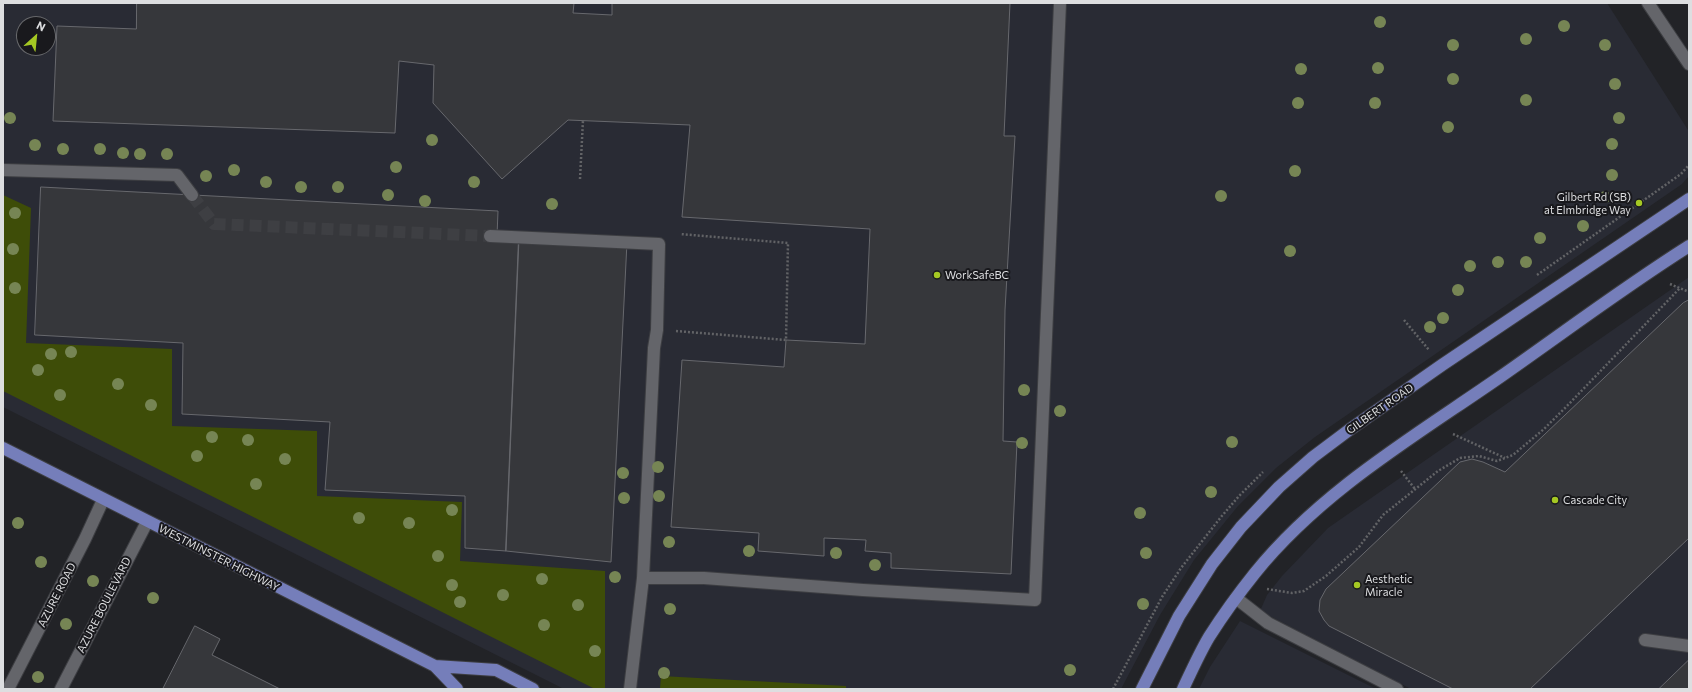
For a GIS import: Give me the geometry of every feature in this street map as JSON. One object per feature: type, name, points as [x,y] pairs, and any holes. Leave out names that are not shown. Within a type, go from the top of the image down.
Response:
[{"type":"main road","name":"GILBERT ROAD","points":[[1142,689],[1179,616],[1212,564],[1241,528],[1278,487],[1313,457],[1349,430],[1689,199]]},
{"type":"main road","points":[[1182,689],[1209,638],[1236,598],[1256,572],[1285,540],[1316,510],[1358,475],[1555,338],[1635,280],[1689,246]]},
{"type":"main road","name":"WESTMINSTER HIGHWAY","points":[[3,448],[435,666],[457,689]]},
{"type":"main road","name":"WESTMINSTER HIGHWAY","points":[[435,666],[496,670],[533,689]]},
{"type":"street","points":[[643,578],[704,578],[863,590],[1035,600],[1060,3]]},
{"type":"street","points":[[1648,3],[1689,64]]},
{"type":"street","points":[[3,170],[177,174],[192,195]]},
{"type":"street","points":[[490,236],[659,244],[657,330],[654,348],[643,578],[630,689]]},
{"type":"street","name":"AZURE ROAD","points":[[8,689],[104,500]]},
{"type":"street","name":"AZURE BOULEVARD","points":[[61,689],[147,522]]},
{"type":"street","points":[[1236,598],[1268,623],[1397,689]]},
{"type":"street","points":[[1645,640],[1689,646]]},
{"type":"path","points":[[580,180],[583,120]]},
{"type":"path","points":[[657,330],[786,340],[788,243],[680,234]]},
{"type":"path","points":[[1670,284],[1689,292]]},
{"type":"path","points":[[1267,589],[1292,593],[1304,591],[1326,576],[1359,547],[1383,515],[1438,471],[1460,458],[1479,456],[1497,461],[1513,455],[1544,428],[1680,288]]},
{"type":"path","points":[[1404,320],[1415,334]]},
{"type":"path","points":[[1453,434],[1505,458]]},
{"type":"path","points":[[1401,471],[1415,489]]},
{"type":"shaded area","points":[[3,3],[1607,3],[1688,130],[1689,176],[1682,184],[1315,437],[1276,468],[1238,506],[1194,560],[1160,615],[1121,689],[564,689],[3,407]]},
{"type":"shaded area","name":"Cascade City","points":[[1689,277],[1689,689],[1411,689],[1260,611],[1267,595],[1282,576],[1328,528]]},
{"type":"shaded area","points":[[1240,621],[1376,689],[1199,689],[1210,667]]},
{"type":"green space","points":[[3,195],[31,208],[26,343],[172,349],[172,426],[317,431],[317,496],[462,502],[460,561],[605,571],[605,689],[595,689],[3,391]]},
{"type":"green space","points":[[661,676],[846,686],[846,689],[660,689]]},
{"type":"building","name":"WorkSafeBC","points":[[137,3],[574,3],[573,13],[612,15],[612,3],[1010,3],[1004,136],[1015,136],[1005,310],[1003,441],[1017,442],[1011,574],[891,568],[891,553],[865,551],[866,540],[824,538],[824,556],[758,551],[759,533],[671,527],[682,360],[784,367],[786,340],[865,344],[870,229],[682,217],[690,125],[568,120],[502,179],[433,103],[434,65],[399,61],[395,133],[53,121],[57,26],[136,29]]},
{"type":"building","points":[[41,187],[498,211],[497,236],[519,238],[506,551],[465,548],[465,496],[325,490],[330,422],[182,414],[183,343],[35,335]]},
{"type":"building","points":[[519,238],[627,242],[611,562],[506,551]]},
{"type":"building","name":"Cascade City","points":[[1689,300],[1689,538],[1530,689],[1453,689],[1329,626],[1319,611],[1320,600],[1326,589],[1460,462],[1472,459],[1483,462],[1505,472],[1683,303]]},
{"type":"building","points":[[195,626],[220,639],[212,655],[280,689],[163,689]]},
{"type":"building","points":[[1689,660],[1689,689],[1659,689]]},
{"type":"tunnel","points":[[192,195],[214,224],[490,236]]},
{"type":"place","name":"Gilbert Rd (SB) at Elmbridge Way","points":[[1639,203]]},
{"type":"place","name":"WorkSafeBC","points":[[937,275]]},
{"type":"place","name":"Cascade City","points":[[1555,500]]},
{"type":"place","name":"Aesthetic Miracle","points":[[1357,585]]}]
